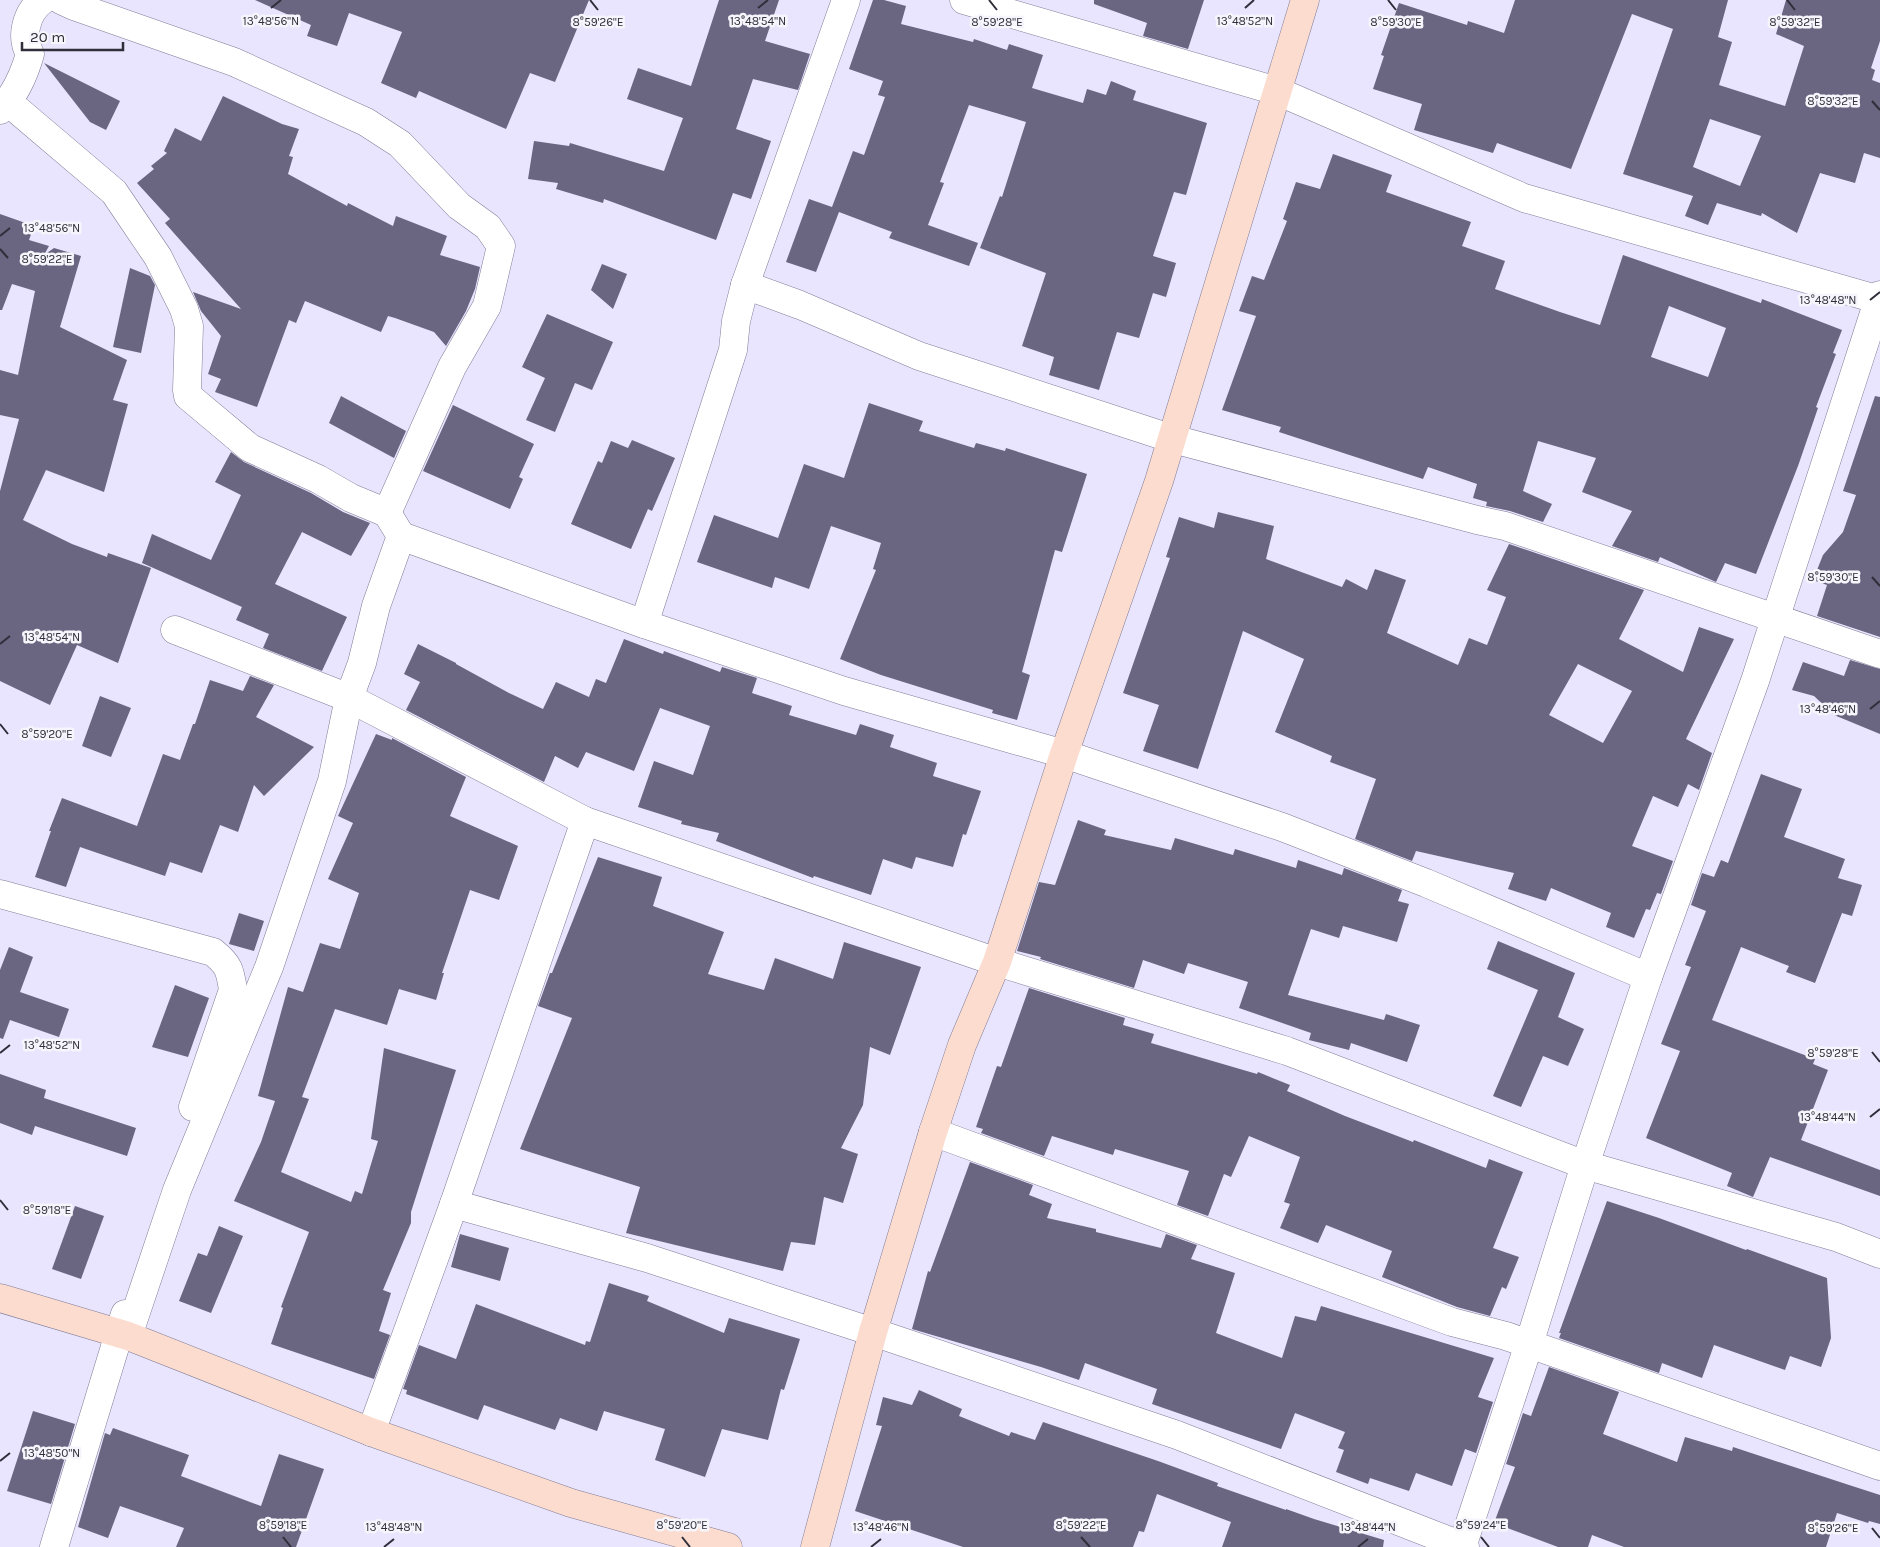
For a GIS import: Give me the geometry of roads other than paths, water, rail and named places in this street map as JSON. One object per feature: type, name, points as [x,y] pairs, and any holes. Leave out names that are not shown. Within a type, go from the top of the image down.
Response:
[{"type":"street","points":[[43,0],[37,4],[24,34],[26,47],[30,54],[22,78],[4,106],[114,192],[158,257],[184,309],[189,326],[188,396],[250,448],[387,513],[401,536],[644,624],[844,691],[1064,754],[1282,827],[1426,883],[1648,977]]},
{"type":"street","points":[[62,0],[74,6],[234,62],[366,122],[400,144],[459,206],[488,227],[495,236],[501,246],[486,306],[452,367],[387,513]]},
{"type":"street","points":[[644,624],[733,350],[736,321],[745,285],[846,0]]},
{"type":"street","points":[[454,1204],[647,1258],[1177,1435],[1463,1547],[1585,1165],[1648,977],[1755,681],[1774,617],[1880,298],[1524,198],[1277,91],[964,0]]},
{"type":"street","points":[[815,1547],[873,1332],[933,1132],[962,1045],[997,962],[1064,754],[1173,439],[1305,0]]},
{"type":"street","points":[[745,285],[800,305],[920,356],[1173,439],[1477,520],[1506,526],[1880,654]]},
{"type":"street","points":[[123,1335],[177,1190],[272,958],[332,781],[349,698],[362,663],[376,606],[401,536]]},
{"type":"street","points":[[175,630],[349,698],[584,820],[997,962],[1287,1051],[1585,1165],[1836,1237],[1880,1254]]},
{"type":"street","points":[[371,1432],[454,1204],[584,820]]},
{"type":"street","points":[[0,894],[212,952],[226,962],[231,977],[232,990],[58,1546]]},
{"type":"street","points":[[933,1132],[1452,1322],[1529,1344],[1880,1466]]},
{"type":"street","points":[[0,1298],[123,1335],[371,1432],[571,1503],[728,1547]]}]
